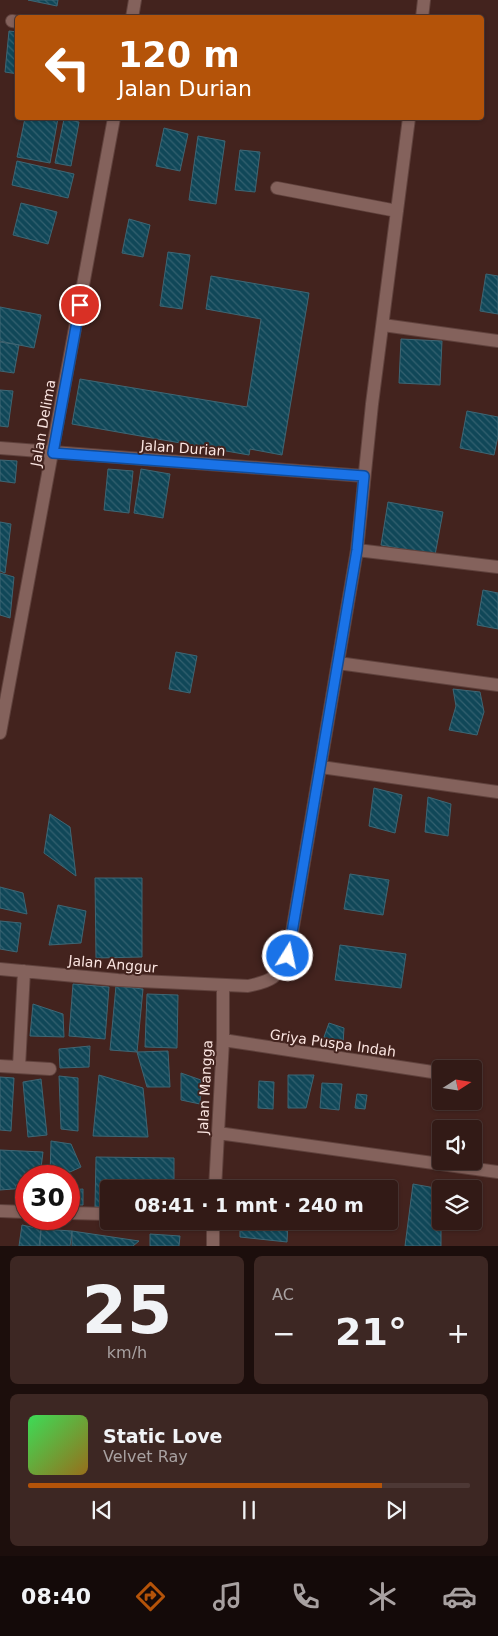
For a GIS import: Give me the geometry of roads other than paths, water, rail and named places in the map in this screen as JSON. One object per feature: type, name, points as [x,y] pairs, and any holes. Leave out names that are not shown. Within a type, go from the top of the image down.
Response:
[{"type":"street","points":[[132,15],[135,0]]},
{"type":"street","points":[[422,15],[424,0]]},
{"type":"street","name":"Jalan Delima","points":[[0,733],[114,120]]},
{"type":"street","name":"Jalan Anggur","points":[[0,969],[223,987],[248,986],[269,982],[280,972],[288,956],[357,550],[364,476],[409,120]]},
{"type":"street","points":[[276,188],[397,211]]},
{"type":"street","points":[[383,325],[498,341]]},
{"type":"street","name":"Jalan Durian","points":[[0,448],[364,476]]},
{"type":"street","points":[[357,550],[498,567]]},
{"type":"street","points":[[338,663],[498,684]]},
{"type":"street","points":[[321,767],[498,792]]},
{"type":"street","points":[[19,1067],[24,972]]},
{"type":"street","name":"Jalan Mangga","points":[[215,1180],[223,1040],[223,987]]},
{"type":"street","name":"Griya Puspa Indah","points":[[223,1040],[432,1072]]},
{"type":"street","points":[[0,1066],[50,1069]]},
{"type":"street","points":[[218,1133],[498,1172]]},
{"type":"street","points":[[0,1211],[15,1212]]},
{"type":"street","points":[[80,1213],[100,1214]]},
{"type":"street","points":[[213,1230],[213,1246]]}]
